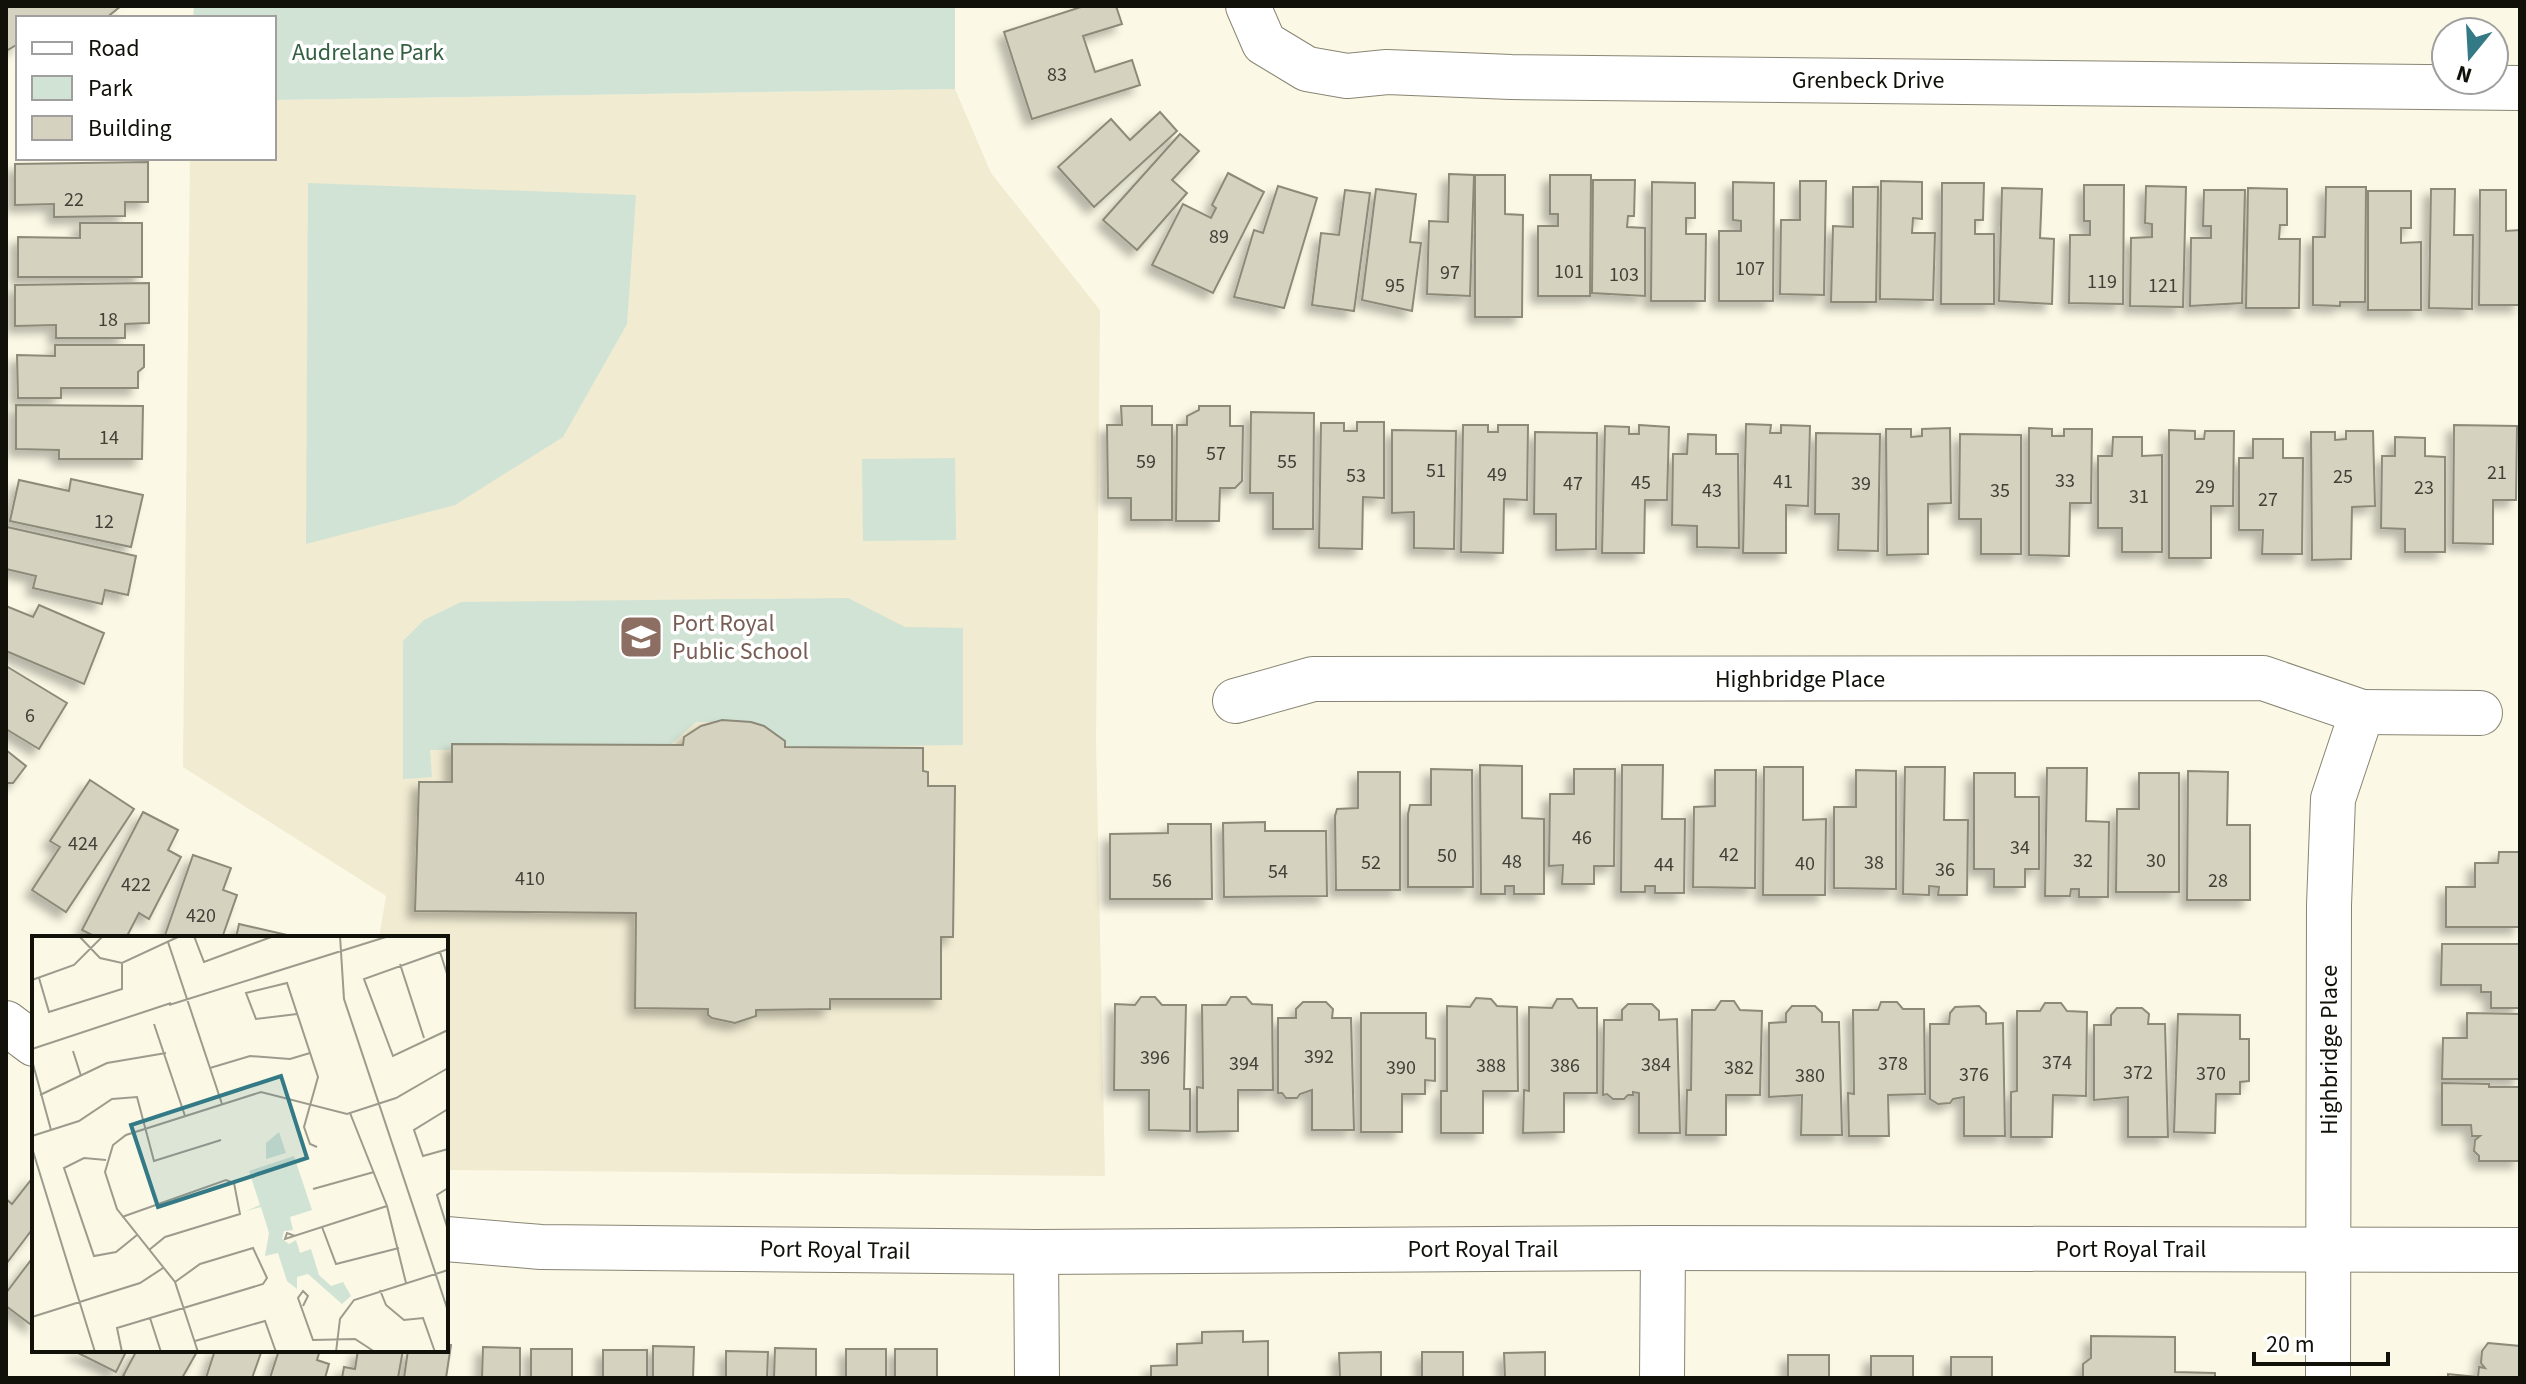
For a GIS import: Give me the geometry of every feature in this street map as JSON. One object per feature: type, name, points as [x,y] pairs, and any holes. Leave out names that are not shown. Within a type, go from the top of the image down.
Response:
[{"type":"street","name":"Grenbeck Drive","points":[[1248,6],[1264,43],[1307,69],[1347,76],[1387,72],[1524,78],[2520,88]]},
{"type":"street","name":"Highbridge Place","points":[[1235,701],[1313,679],[2263,678],[2362,712],[2480,713]]},
{"type":"street","name":"Highbridge Place","points":[[2328,1378],[2329,905],[2333,799],[2362,712]]},
{"type":"street","points":[[6,1023],[32,1042]]},
{"type":"street","name":"Port Royal Trail","points":[[448,1239],[541,1247],[1036,1252],[1663,1248],[2520,1250]]},
{"type":"street","points":[[1662,1378],[1663,1248]]},
{"type":"street","points":[[1036,1252],[1037,1378]]},
{"type":"shaded area","name":"Port Royal Public School","points":[[955,89],[991,173],[1100,310],[1096,740],[1105,1176],[448,1170],[448,936],[379,936],[386,896],[183,767],[190,160],[276,160],[276,100]]},
{"type":"green space","name":"Audrelane Park","points":[[194,6],[955,6],[955,89],[276,100],[276,16],[193,16]]},
{"type":"green space","points":[[308,183],[636,195],[627,324],[563,437],[455,505],[306,544]]},
{"type":"green space","points":[[955,458],[956,540],[863,541],[862,459]]},
{"type":"green space","points":[[848,598],[905,627],[963,628],[963,745],[789,747],[753,722],[696,722],[668,747],[430,750],[432,777],[403,779],[403,641],[424,620],[461,602]]},
{"type":"building","points":[[6,6],[121,6],[108,16],[16,16],[16,45],[6,51]]},
{"type":"building","points":[[1084,6],[1116,6],[1122,24],[1083,36],[1095,72],[1132,60],[1140,85],[1032,119],[1004,32]]},
{"type":"building","points":[[1160,112],[1177,131],[1094,207],[1058,167],[1111,119],[1130,140]]},
{"type":"building","points":[[1180,134],[1199,151],[1172,180],[1187,193],[1137,250],[1103,220]]},
{"type":"building","points":[[148,162],[148,202],[125,202],[125,216],[54,217],[54,204],[15,205],[15,164]]},
{"type":"building","points":[[1228,173],[1264,192],[1213,293],[1152,265],[1183,204],[1211,218],[1216,208],[1212,205]]},
{"type":"building","points":[[1449,174],[1474,175],[1470,296],[1427,294],[1429,221],[1448,222]]},
{"type":"building","points":[[1475,175],[1505,175],[1505,214],[1523,215],[1522,317],[1475,317]]},
{"type":"building","points":[[1550,175],[1591,175],[1590,296],[1538,296],[1538,226],[1558,226],[1558,214],[1550,214]]},
{"type":"building","points":[[1593,180],[1635,180],[1634,216],[1628,216],[1627,227],[1645,228],[1645,296],[1592,293]]},
{"type":"building","points":[[1800,181],[1826,181],[1824,295],[1780,294],[1781,220],[1800,220]]},
{"type":"building","points":[[1881,181],[1922,182],[1922,219],[1913,218],[1912,233],[1935,233],[1933,300],[1880,299]]},
{"type":"building","points":[[1652,182],[1695,183],[1695,218],[1686,218],[1686,234],[1706,234],[1705,301],[1651,301]]},
{"type":"building","points":[[1733,182],[1774,183],[1773,301],[1719,301],[1719,231],[1741,231],[1741,221],[1733,220]]},
{"type":"building","points":[[1942,183],[1984,183],[1983,220],[1975,220],[1975,234],[1994,234],[1994,304],[1941,304]]},
{"type":"building","points":[[2084,185],[2124,185],[2123,304],[2069,303],[2070,235],[2090,235],[2090,221],[2084,221]]},
{"type":"building","points":[[1278,186],[1317,198],[1284,308],[1234,297],[1254,230],[1263,233]]},
{"type":"building","points":[[2146,186],[2186,187],[2183,307],[2130,306],[2131,238],[2152,237],[2152,224],[2145,223]]},
{"type":"building","points":[[1853,187],[1878,187],[1876,302],[1831,302],[1833,226],[1853,227]]},
{"type":"building","points":[[2326,187],[2366,187],[2365,302],[2340,302],[2340,306],[2313,305],[2313,237],[2325,237]]},
{"type":"building","points":[[2002,188],[2042,189],[2040,238],[2054,239],[2052,304],[1999,301]]},
{"type":"building","points":[[2248,188],[2287,189],[2287,225],[2280,225],[2279,239],[2300,239],[2299,308],[2246,308]]},
{"type":"building","points":[[1376,189],[1416,194],[1410,242],[1421,243],[1412,311],[1362,300]]},
{"type":"building","points":[[2431,189],[2455,189],[2454,235],[2473,235],[2472,309],[2429,308]]},
{"type":"building","points":[[1345,190],[1370,193],[1354,311],[1312,305],[1321,233],[1339,235]]},
{"type":"building","points":[[2204,190],[2245,190],[2242,303],[2190,306],[2191,238],[2211,238],[2211,226],[2203,226]]},
{"type":"building","points":[[2480,190],[2506,190],[2506,231],[2520,230],[2520,305],[2479,305]]},
{"type":"building","points":[[2368,191],[2411,191],[2411,228],[2401,228],[2401,243],[2421,242],[2421,310],[2368,310]]},
{"type":"building","points":[[80,223],[142,223],[142,277],[18,277],[18,237],[80,238]]},
{"type":"building","points":[[149,283],[149,323],[125,324],[125,338],[56,338],[56,325],[15,326],[15,285]]},
{"type":"building","points":[[55,345],[144,345],[144,367],[138,372],[138,388],[61,388],[61,398],[18,398],[17,355],[55,356]]},
{"type":"building","points":[[16,405],[143,406],[142,459],[59,459],[59,450],[16,449]]},
{"type":"building","points":[[1121,406],[1152,406],[1152,425],[1172,425],[1172,520],[1131,520],[1131,498],[1108,498],[1107,425],[1122,425]]},
{"type":"building","points":[[1199,406],[1230,406],[1230,426],[1243,426],[1242,481],[1235,488],[1220,488],[1219,521],[1176,521],[1177,425],[1187,425],[1187,416],[1199,410]]},
{"type":"building","points":[[1251,412],[1314,413],[1313,529],[1273,529],[1273,493],[1250,493]]},
{"type":"building","points":[[1357,422],[1384,422],[1384,498],[1363,497],[1362,549],[1319,548],[1321,423],[1344,423],[1344,431],[1357,431]]},
{"type":"building","points":[[1746,424],[1771,425],[1770,433],[1781,433],[1781,425],[1810,426],[1808,506],[1786,505],[1786,553],[1743,553]]},
{"type":"building","points":[[1463,425],[1488,425],[1488,432],[1498,432],[1498,425],[1528,425],[1527,500],[1504,499],[1503,553],[1461,552]]},
{"type":"building","points":[[1639,425],[1669,427],[1667,500],[1645,500],[1644,553],[1602,553],[1605,426],[1629,427],[1629,434],[1639,434]]},
{"type":"building","points":[[2454,425],[2517,426],[2516,500],[2493,500],[2493,544],[2453,543]]},
{"type":"building","points":[[1950,428],[1951,503],[1928,504],[1928,554],[1887,555],[1886,429],[1911,429],[1911,437],[1922,436],[1922,429]]},
{"type":"building","points":[[2029,428],[2052,429],[2052,436],[2064,436],[2064,429],[2092,429],[2091,503],[2070,503],[2069,556],[2029,555]]},
{"type":"building","points":[[1392,430],[1456,431],[1454,549],[1414,548],[1414,512],[1392,513]]},
{"type":"building","points":[[2169,430],[2195,431],[2195,439],[2204,439],[2205,431],[2234,431],[2233,506],[2211,506],[2211,558],[2169,558]]},
{"type":"building","points":[[2346,431],[2373,431],[2375,506],[2352,507],[2351,559],[2312,560],[2311,432],[2335,432],[2335,440],[2346,439]]},
{"type":"building","points":[[1535,432],[1597,433],[1596,549],[1556,550],[1556,514],[1534,514]]},
{"type":"building","points":[[1816,433],[1880,434],[1878,551],[1838,550],[1839,514],[1815,514]]},
{"type":"building","points":[[1688,434],[1716,435],[1716,454],[1738,454],[1739,548],[1697,547],[1697,526],[1672,525],[1673,454],[1687,454]]},
{"type":"building","points":[[1960,434],[2021,435],[2021,554],[1981,554],[1981,519],[1959,519]]},
{"type":"building","points":[[2113,437],[2142,437],[2142,456],[2162,455],[2162,552],[2122,552],[2122,528],[2098,528],[2098,456],[2112,456]]},
{"type":"building","points":[[2395,437],[2425,438],[2425,456],[2445,457],[2445,552],[2405,552],[2405,529],[2381,528],[2382,456],[2395,456]]},
{"type":"building","points":[[2253,439],[2283,439],[2283,458],[2303,458],[2302,554],[2262,554],[2263,530],[2239,530],[2239,458],[2253,458]]},
{"type":"building","points":[[71,479],[143,495],[131,547],[10,521],[19,480],[69,491]]},
{"type":"building","points":[[7,527],[136,556],[128,595],[105,590],[102,604],[33,588],[36,576],[6,569]]},
{"type":"building","points":[[39,605],[104,633],[84,684],[6,651],[6,606],[33,617]]},
{"type":"building","points":[[6,666],[67,703],[39,749],[6,729]]},
{"type":"building","points":[[722,720],[764,726],[785,741],[785,747],[923,748],[923,771],[928,772],[928,786],[955,786],[953,937],[941,937],[941,999],[830,999],[830,1009],[756,1010],[756,1016],[735,1023],[712,1018],[708,1015],[708,1009],[635,1008],[636,913],[415,911],[419,782],[452,782],[452,744],[683,745],[684,737],[701,726]]},
{"type":"building","points":[[6,750],[26,766],[13,783],[6,783]]},
{"type":"building","points":[[1480,765],[1522,766],[1522,818],[1544,819],[1544,894],[1514,894],[1514,886],[1505,886],[1505,894],[1481,894]]},
{"type":"building","points":[[1622,765],[1663,765],[1662,819],[1685,819],[1684,893],[1655,893],[1655,886],[1645,886],[1645,892],[1621,892]]},
{"type":"building","points":[[1764,767],[1803,767],[1803,820],[1826,819],[1825,895],[1763,895]]},
{"type":"building","points":[[1905,767],[1945,767],[1944,820],[1968,820],[1967,895],[1938,895],[1939,887],[1929,886],[1929,895],[1903,894]]},
{"type":"building","points":[[2047,768],[2087,768],[2086,821],[2109,822],[2108,897],[2079,897],[2079,889],[2071,889],[2070,896],[2045,896]]},
{"type":"building","points":[[1431,769],[1472,770],[1473,887],[1408,887],[1408,814],[1410,805],[1431,805]]},
{"type":"building","points":[[1574,769],[1615,769],[1614,866],[1594,866],[1594,884],[1562,884],[1563,865],[1549,866],[1550,794],[1574,794]]},
{"type":"building","points":[[1715,770],[1756,770],[1755,888],[1693,887],[1694,807],[1715,806]]},
{"type":"building","points":[[1856,770],[1896,771],[1896,889],[1834,888],[1834,807],[1856,807]]},
{"type":"building","points":[[2188,771],[2228,772],[2227,825],[2250,825],[2250,900],[2187,900]]},
{"type":"building","points":[[1358,772],[1400,772],[1400,890],[1336,890],[1335,816],[1337,809],[1358,808]]},
{"type":"building","points":[[1974,773],[2015,773],[2015,797],[2039,797],[2039,869],[2025,869],[2025,887],[1994,887],[1994,869],[1974,869]]},
{"type":"building","points":[[2139,773],[2179,773],[2179,892],[2116,892],[2117,809],[2139,809]]},
{"type":"building","points":[[90,780],[134,809],[66,912],[32,890],[60,847],[50,841]]},
{"type":"building","points":[[143,812],[178,830],[168,850],[181,857],[149,919],[139,913],[127,936],[94,936],[82,930]]},
{"type":"building","points":[[1265,822],[1265,831],[1326,831],[1327,896],[1224,897],[1223,823]]},
{"type":"building","points":[[1168,824],[1211,824],[1212,899],[1110,899],[1110,834],[1168,833]]},
{"type":"building","points":[[2499,852],[2520,852],[2520,927],[2446,927],[2446,887],[2475,887],[2475,863],[2498,863]]},
{"type":"building","points":[[193,855],[231,868],[223,890],[237,895],[223,936],[165,936]]},
{"type":"building","points":[[239,924],[291,936],[236,936]]},
{"type":"building","points":[[2442,944],[2520,944],[2520,1008],[2491,1008],[2491,992],[2481,992],[2481,985],[2441,985]]},
{"type":"building","points":[[1141,997],[1155,997],[1162,1005],[1186,1005],[1184,1089],[1190,1089],[1190,1131],[1149,1130],[1149,1090],[1114,1090],[1115,1004],[1135,1005]]},
{"type":"building","points":[[1231,997],[1246,997],[1252,1004],[1272,1005],[1273,1090],[1238,1090],[1238,1131],[1197,1132],[1197,1087],[1203,1088],[1202,1005],[1226,1005]]},
{"type":"building","points":[[1476,998],[1491,999],[1497,1006],[1517,1007],[1518,1091],[1483,1091],[1483,1133],[1441,1133],[1441,1091],[1447,1091],[1447,1006],[1470,1007]]},
{"type":"building","points":[[1557,999],[1572,999],[1578,1008],[1597,1008],[1597,1093],[1564,1093],[1564,1132],[1523,1133],[1524,1090],[1529,1091],[1529,1007],[1552,1008]]},
{"type":"building","points":[[1721,1001],[1734,1001],[1740,1010],[1762,1011],[1760,1095],[1726,1095],[1726,1135],[1686,1135],[1687,1090],[1691,1090],[1692,1010],[1715,1010]]},
{"type":"building","points":[[1303,1002],[1326,1002],[1333,1009],[1332,1018],[1351,1018],[1354,1130],[1312,1130],[1312,1090],[1297,1098],[1286,1098],[1278,1093],[1278,1018],[1296,1018],[1296,1009]]},
{"type":"building","points":[[1881,1002],[1897,1002],[1903,1009],[1924,1009],[1925,1094],[1888,1095],[1889,1136],[1849,1136],[1848,1093],[1854,1094],[1853,1010],[1878,1010]]},
{"type":"building","points":[[2045,1003],[2061,1003],[2067,1011],[2087,1012],[2086,1096],[2053,1095],[2052,1137],[2011,1137],[2011,1092],[2017,1091],[2017,1011],[2040,1011]]},
{"type":"building","points":[[1628,1004],[1652,1004],[1659,1011],[1659,1020],[1677,1019],[1680,1133],[1639,1133],[1639,1093],[1633,1092],[1624,1099],[1603,1095],[1604,1020],[1622,1020],[1622,1010]]},
{"type":"building","points":[[1792,1006],[1815,1006],[1822,1013],[1822,1022],[1839,1022],[1842,1135],[1801,1135],[1802,1095],[1769,1097],[1769,1023],[1786,1022],[1786,1013]]},
{"type":"building","points":[[1979,1006],[1986,1013],[1986,1024],[2003,1023],[2005,1136],[1964,1136],[1964,1097],[1938,1104],[1930,1099],[1930,1024],[1949,1024],[1950,1013],[1955,1007]]},
{"type":"building","points":[[2117,1008],[2142,1008],[2149,1014],[2148,1024],[2165,1024],[2168,1137],[2128,1137],[2128,1097],[2094,1100],[2094,1025],[2111,1025],[2111,1015]]},
{"type":"building","points":[[1361,1013],[1426,1013],[1426,1038],[1435,1039],[1435,1081],[1425,1080],[1425,1094],[1402,1094],[1402,1132],[1361,1132]]},
{"type":"building","points":[[2467,1013],[2520,1014],[2520,1079],[2442,1079],[2443,1038],[2467,1038]]},
{"type":"building","points":[[2178,1014],[2240,1015],[2240,1039],[2249,1039],[2249,1081],[2240,1082],[2240,1094],[2216,1094],[2215,1133],[2174,1132]]},
{"type":"building","points":[[2442,1083],[2520,1087],[2520,1161],[2479,1161],[2474,1151],[2475,1140],[2480,1136],[2472,1136],[2471,1125],[2442,1125]]},
{"type":"building","points":[[32,1179],[32,1230],[6,1264],[6,1199],[12,1204]]},
{"type":"building","points":[[32,1259],[32,1326],[6,1306],[6,1293]]},
{"type":"building","points":[[1243,1331],[1243,1342],[1268,1341],[1268,1378],[1151,1378],[1151,1366],[1177,1365],[1177,1344],[1202,1343],[1202,1332]]},
{"type":"building","points":[[2091,1336],[2175,1337],[2175,1372],[2215,1373],[2215,1378],[2083,1378],[2083,1364],[2091,1358]]},
{"type":"building","points":[[2488,1343],[2520,1346],[2520,1378],[2448,1378],[2448,1374],[2478,1377],[2479,1367],[2485,1368],[2481,1363],[2482,1351]]},
{"type":"building","points":[[448,1344],[451,1345],[446,1378],[404,1378],[408,1352],[448,1352]]},
{"type":"building","points":[[653,1346],[694,1347],[693,1378],[653,1378]]},
{"type":"building","points":[[483,1347],[520,1348],[520,1378],[482,1378]]},
{"type":"building","points":[[775,1348],[816,1349],[816,1378],[774,1378]]},
{"type":"building","points":[[531,1349],[572,1349],[572,1378],[531,1378]]},
{"type":"building","points":[[846,1349],[886,1349],[886,1378],[846,1378]]},
{"type":"building","points":[[895,1349],[937,1349],[937,1378],[895,1378]]},
{"type":"building","points":[[603,1350],[647,1350],[647,1378],[603,1378]]},
{"type":"building","points":[[726,1351],[768,1352],[767,1378],[726,1378]]},
{"type":"building","points":[[76,1352],[126,1352],[116,1372]]},
{"type":"building","points":[[136,1352],[197,1352],[182,1378],[123,1376]]},
{"type":"building","points":[[214,1352],[261,1352],[252,1378],[206,1378]]},
{"type":"building","points":[[278,1352],[319,1352],[317,1360],[329,1364],[325,1378],[270,1378]]},
{"type":"building","points":[[358,1352],[403,1352],[398,1378],[342,1378],[344,1367],[355,1369]]},
{"type":"building","points":[[1381,1352],[1381,1378],[1340,1378],[1339,1353]]},
{"type":"building","points":[[1422,1352],[1463,1352],[1463,1378],[1422,1378]]},
{"type":"building","points":[[1545,1352],[1545,1378],[1505,1378],[1504,1353]]},
{"type":"building","points":[[1788,1355],[1829,1355],[1829,1378],[1788,1378]]},
{"type":"building","points":[[1871,1356],[1913,1356],[1913,1378],[1871,1378]]},
{"type":"building","points":[[1951,1357],[1992,1357],[1992,1378],[1951,1378]]},
{"type":"place","name":"Port Royal Public School","points":[[641,637]]}]
